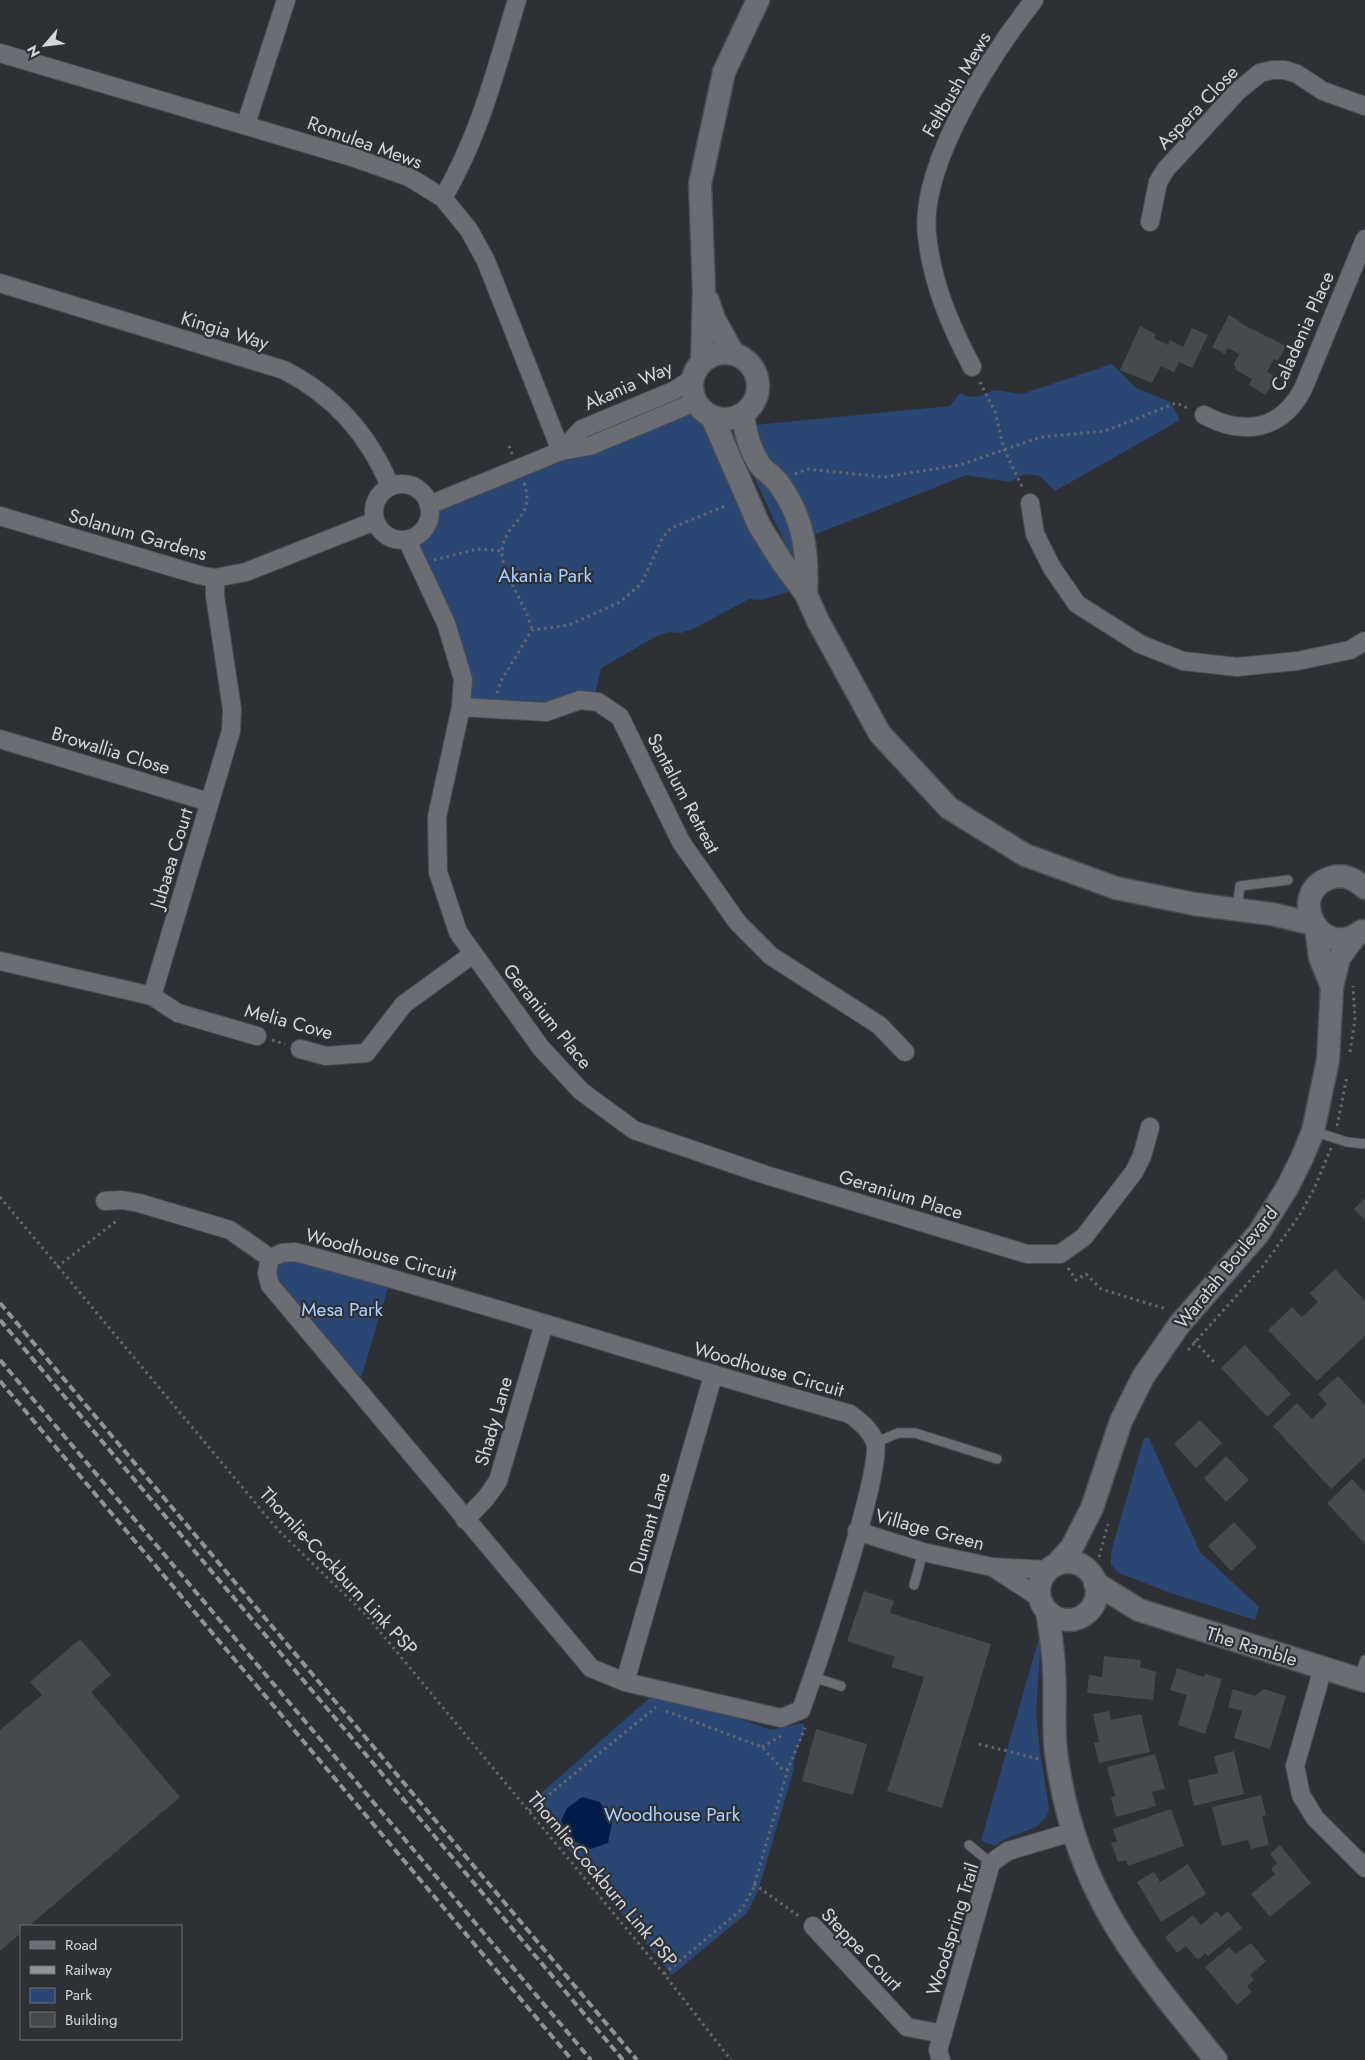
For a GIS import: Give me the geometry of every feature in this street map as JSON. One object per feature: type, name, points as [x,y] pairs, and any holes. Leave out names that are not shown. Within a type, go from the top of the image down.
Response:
[{"type":"street","points":[[246,124],[286,0]]},
{"type":"street","points":[[443,198],[462,165],[479,125],[518,0]]},
{"type":"street","points":[[704,291],[714,319],[733,353],[749,363],[756,373],[758,384],[757,396],[752,406],[743,414],[724,419],[712,417],[703,411],[696,381],[704,291],[700,184],[724,72],[758,0]]},
{"type":"street","name":"Feltbush Mews","points":[[972,368],[950,324],[934,275],[926,233],[930,191],[943,146],[998,50],[1034,0]]},
{"type":"street","name":"Romulea Mews","points":[[0,53],[246,124],[352,157],[409,177],[443,198],[469,230],[486,261],[561,451]]},
{"type":"street","name":"Aspera Close","points":[[1150,222],[1158,182],[1166,169],[1238,91],[1260,73],[1272,70],[1285,70],[1297,74],[1324,91],[1365,106]]},
{"type":"street","name":"Caladenia Place","points":[[1204,415],[1228,426],[1251,427],[1273,421],[1292,407],[1303,389],[1365,239]]},
{"type":"street","name":"Kingia Way","points":[[0,283],[284,370],[306,382],[354,423],[390,486]]},
{"type":"street","points":[[429,505],[561,451],[590,446],[696,381],[713,354],[733,353]]},
{"type":"street","points":[[743,414],[744,430],[750,448],[760,466],[778,483],[801,525],[807,564],[806,594]]},
{"type":"street","points":[[712,417],[760,525],[782,562],[806,594],[818,621],[880,734],[949,808],[1025,855],[1107,885],[1194,904],[1272,914],[1315,926],[1328,937],[1338,939],[1360,931]]},
{"type":"street","points":[[404,484],[413,486],[425,496],[429,505],[428,524],[422,532],[407,540],[392,539],[383,534],[375,521],[376,502],[381,493],[390,486],[404,484]]},
{"type":"street","points":[[1030,503],[1036,534],[1052,568],[1076,604],[1140,644],[1183,661],[1237,667],[1296,662],[1350,650],[1365,641]]},
{"type":"street","name":"Solanum Gardens","points":[[0,516],[199,575],[215,578],[246,572],[375,521]]},
{"type":"street","name":"Geranium Place","points":[[407,540],[446,623],[463,680],[461,707],[437,817],[438,872],[458,932],[541,1048],[582,1091],[634,1130],[766,1175],[1028,1254],[1060,1254]]},
{"type":"street","name":"Jubaea Court","points":[[152,996],[231,732],[232,709],[215,596],[215,578]]},
{"type":"street","name":"Santalum Retreat","points":[[461,707],[546,712],[580,700],[598,702],[620,717],[681,842],[738,923],[771,956],[879,1025],[905,1052]]},
{"type":"street","name":"Browallia Close","points":[[0,739],[210,802]]},
{"type":"street","points":[[1272,914],[1311,896],[1316,886],[1335,876],[1348,877],[1358,881],[1365,888]]},
{"type":"street","name":"Waratah Boulevard","points":[[1311,896],[1308,907],[1315,926],[1320,957],[1332,987]]},
{"type":"street","name":"Waratah Boulevard","points":[[1055,1673],[1083,1614],[1097,1592],[1094,1571],[1101,1513],[1121,1421],[1143,1378],[1179,1325],[1244,1251],[1269,1218],[1287,1188],[1313,1131],[1328,1060],[1332,987],[1339,958],[1360,931]]},
{"type":"street","name":"Melia Cove","points":[[300,1049],[326,1056],[366,1053],[404,1004],[473,954]]},
{"type":"street","points":[[0,962],[152,996]]},
{"type":"street","name":"Melia Cove","points":[[152,996],[178,1013],[257,1036]]},
{"type":"street","points":[[1060,1254],[1084,1237],[1134,1172],[1142,1156],[1150,1127]]},
{"type":"street","points":[[105,1202],[122,1200],[139,1203],[230,1230],[270,1258],[267,1273],[270,1285],[465,1520],[591,1668],[625,1682],[781,1718],[801,1710],[857,1531],[876,1457],[875,1443]]},
{"type":"street","name":"Woodhouse Circuit","points":[[270,1258],[282,1253],[295,1252],[422,1286],[713,1376],[850,1414],[866,1427],[875,1443]]},
{"type":"street","name":"Shady Lane","points":[[465,1520],[486,1498],[498,1481],[544,1324]]},
{"type":"street","name":"Dumant Lane","points":[[625,1682],[713,1376]]},
{"type":"street","name":"Waratah Boulevard","points":[[1101,1513],[1040,1583],[1055,1673],[1054,1721],[1056,1757],[1072,1832],[1095,1890],[1120,1936],[1162,1994],[1216,2060]]},
{"type":"street","name":"Village Green","points":[[857,1531],[923,1552],[992,1567],[1052,1568]]},
{"type":"street","points":[[1052,1568],[1074,1563],[1094,1571]]},
{"type":"street","name":"Village Green","points":[[992,1567],[1044,1605]]},
{"type":"street","name":"The Ramble","points":[[1094,1571],[1139,1610]]},
{"type":"street","points":[[1044,1605],[1055,1617],[1083,1614]]},
{"type":"street","name":"The Ramble","points":[[1083,1614],[1139,1610],[1323,1668],[1363,1673]]},
{"type":"street","points":[[1323,1668],[1295,1766],[1301,1795],[1315,1818],[1365,1868]]},
{"type":"street","name":"Woodspring Trail","points":[[941,2060],[938,2050],[991,1863],[1008,1851],[1072,1832]]},
{"type":"street","name":"Steppe Court","points":[[813,1926],[908,2027],[943,2034]]},
{"type":"lane","points":[[1237,910],[1240,886],[1288,880]]},
{"type":"lane","points":[[1313,1131],[1347,1142],[1365,1144]]},
{"type":"lane","points":[[875,1443],[898,1433],[915,1433],[997,1459]]},
{"type":"lane","points":[[914,1585],[923,1552]]},
{"type":"lane","points":[[812,1677],[841,1686]]},
{"type":"lane","points":[[969,1845],[991,1863]]},
{"type":"path","points":[[972,368],[995,412],[1004,449],[1030,503]]},
{"type":"path","points":[[509,446],[528,494],[528,500],[526,508],[513,526],[502,550],[506,570],[529,615],[532,630]]},
{"type":"path","points":[[431,561],[476,549],[502,550]]},
{"type":"path","name":"Melia Cove","points":[[257,1036],[300,1049]]},
{"type":"path","points":[[1184,1354],[1262,1266],[1299,1216],[1314,1189],[1331,1148]]},
{"type":"path","name":"Thornlie-Cockburn Link PSP","points":[[0,1197],[278,1530],[368,1616],[664,1974],[731,2060]]},
{"type":"path","points":[[57,1267],[139,1203]]},
{"type":"path","points":[[1060,1254],[1076,1280],[1086,1274],[1101,1289],[1163,1308],[1171,1316]]},
{"type":"path","points":[[1195,1342],[1215,1363]]},
{"type":"path","points":[[1094,1571],[1101,1513]]},
{"type":"path","points":[[529,1811],[655,1707],[762,1747],[783,1770],[788,1769]]},
{"type":"path","points":[[664,1974],[742,1909],[754,1884],[788,1769],[809,1719]]},
{"type":"path","points":[[979,1744],[1045,1760]]},
{"type":"path","name":"Steppe Court","points":[[754,1884],[813,1926]]},
{"type":"green space","points":[[1112,364],[1136,388],[1170,402],[1180,420],[1055,491],[1040,476],[1025,474],[1009,482],[967,475],[816,534],[795,565],[748,464],[735,427],[950,406],[960,393],[969,397],[980,396],[994,390],[1022,394]]},
{"type":"green space","name":"Akania Park","points":[[700,409],[724,424],[792,591],[760,600],[749,599],[697,627],[681,633],[670,632],[657,636],[601,668],[595,695],[548,708],[466,707],[463,679],[409,541],[426,530],[433,506]]},
{"type":"green space","name":"Mesa Park","points":[[294,1257],[389,1284],[362,1375],[355,1380],[275,1284],[276,1268],[286,1259]]},
{"type":"green space","points":[[1144,1438],[1149,1438],[1200,1552],[1259,1607],[1255,1620],[1168,1592],[1119,1573],[1111,1565],[1111,1552]]},
{"type":"green space","points":[[1039,1638],[1041,1638],[1036,1713],[1049,1808],[1041,1823],[995,1846],[981,1841]]},
{"type":"green space","name":"Woodhouse Park","points":[[654,1694],[715,1710],[771,1730],[803,1723],[805,1728],[793,1763],[794,1769],[758,1891],[747,1913],[672,1975],[530,1803]]},
{"type":"shaded area","points":[[582,1797],[600,1802],[612,1823],[608,1843],[591,1849],[574,1841],[561,1821],[567,1808]]},
{"type":"building","points":[[1229,315],[1240,323],[1286,346],[1278,361],[1274,359],[1267,372],[1276,377],[1266,395],[1249,385],[1252,379],[1236,370],[1234,364],[1239,354],[1228,348],[1225,354],[1212,347]]},
{"type":"building","points":[[1140,326],[1156,334],[1154,338],[1168,345],[1170,340],[1183,347],[1192,328],[1208,335],[1192,368],[1179,362],[1174,372],[1161,366],[1152,383],[1120,370]]},
{"type":"building","points":[[1365,1198],[1365,1220],[1354,1209]]},
{"type":"building","points":[[1335,1269],[1365,1301],[1365,1336],[1317,1381],[1268,1330],[1292,1307],[1302,1317],[1318,1302],[1310,1293]]},
{"type":"building","points":[[1245,1345],[1291,1394],[1267,1417],[1221,1368]]},
{"type":"building","points":[[1338,1376],[1365,1405],[1365,1457],[1331,1489],[1273,1426],[1297,1403],[1312,1419],[1327,1404],[1318,1394]]},
{"type":"building","points":[[1200,1420],[1222,1443],[1196,1468],[1174,1444]]},
{"type":"building","points":[[1226,1456],[1249,1480],[1226,1502],[1204,1478]]},
{"type":"building","points":[[1352,1479],[1365,1493],[1365,1544],[1327,1503]]},
{"type":"building","points":[[1234,1522],[1257,1547],[1231,1571],[1208,1546]]},
{"type":"building","points":[[864,1591],[894,1601],[890,1613],[991,1644],[942,1808],[887,1791],[924,1677],[891,1667],[895,1657],[847,1641]]},
{"type":"building","points":[[80,1639],[111,1675],[91,1692],[180,1797],[30,1925],[20,1925],[20,1934],[0,1951],[0,1730],[42,1695],[30,1682]]},
{"type":"building","points":[[1104,1656],[1141,1660],[1140,1667],[1156,1672],[1153,1700],[1087,1693],[1089,1675],[1102,1677]]},
{"type":"building","points":[[1177,1668],[1204,1677],[1205,1674],[1222,1679],[1205,1734],[1178,1725],[1187,1695],[1170,1690]]},
{"type":"building","points":[[1233,1689],[1255,1696],[1264,1689],[1286,1696],[1270,1749],[1234,1738],[1242,1711],[1228,1707]]},
{"type":"building","points":[[1109,1711],[1111,1720],[1141,1714],[1150,1752],[1099,1763],[1094,1743],[1099,1742],[1093,1714]]},
{"type":"building","points":[[816,1729],[867,1744],[853,1795],[802,1781]]},
{"type":"building","points":[[1234,1751],[1244,1794],[1194,1806],[1188,1780],[1218,1773],[1214,1756]]},
{"type":"building","points":[[1155,1754],[1165,1789],[1152,1792],[1156,1806],[1116,1817],[1111,1797],[1115,1796],[1107,1767]]},
{"type":"building","points":[[1261,1795],[1266,1815],[1262,1816],[1269,1845],[1251,1849],[1248,1840],[1222,1846],[1212,1807]]},
{"type":"building","points":[[1171,1809],[1184,1846],[1128,1866],[1126,1860],[1118,1862],[1111,1843],[1117,1841],[1113,1829]]},
{"type":"building","points":[[1280,1845],[1311,1883],[1270,1917],[1251,1894],[1275,1874],[1271,1869],[1277,1863],[1270,1854]]},
{"type":"building","points":[[1188,1864],[1206,1894],[1161,1922],[1137,1882],[1154,1872],[1160,1882]]},
{"type":"building","points":[[1217,1911],[1221,1917],[1228,1911],[1242,1928],[1208,1956],[1205,1953],[1198,1960],[1186,1946],[1177,1953],[1165,1937],[1193,1915],[1201,1925]]},
{"type":"building","points":[[1251,1943],[1266,1961],[1250,1975],[1254,1980],[1247,1986],[1252,1992],[1237,2005],[1205,1967],[1229,1947],[1235,1954]]},
{"type":"railway","points":[[0,1303],[637,2060]]},
{"type":"railway","points":[[0,1320],[623,2060]]},
{"type":"railway","points":[[0,1360],[591,2060]]},
{"type":"railway","points":[[0,1381],[572,2060]]}]
